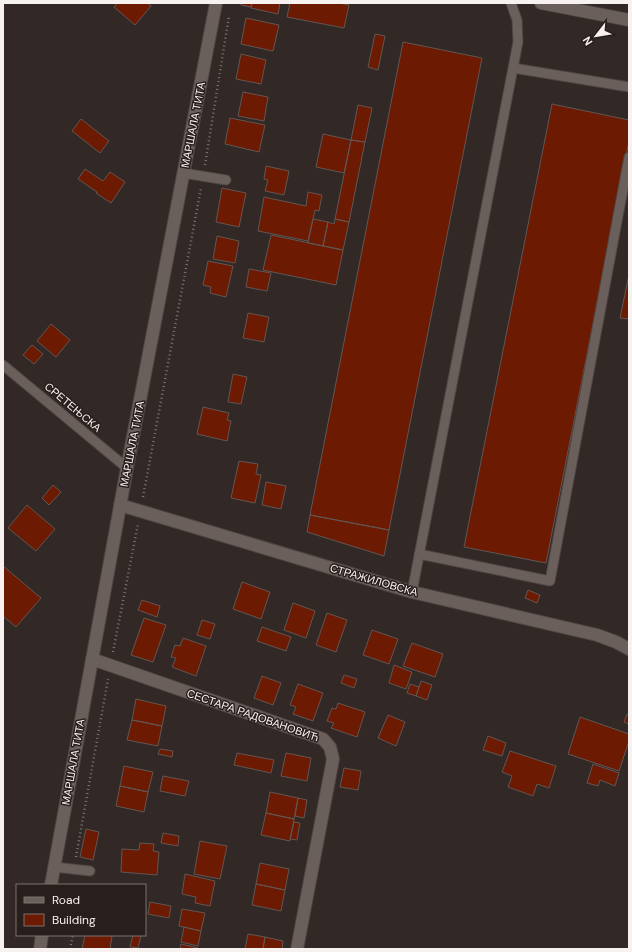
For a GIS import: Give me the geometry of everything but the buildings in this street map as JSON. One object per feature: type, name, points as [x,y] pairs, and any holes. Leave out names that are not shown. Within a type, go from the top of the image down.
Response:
[{"type":"street","name":"МАРШАЛА ТИТА","points":[[51,884],[120,505],[216,3]]},
{"type":"street","points":[[541,3],[629,20]]},
{"type":"street","name":"СТРАЖИЛОВСКА","points":[[120,505],[412,592],[597,635],[616,642],[629,649]]},
{"type":"street","name":"СЕСТАРА РАДОВАНОВИЋ","points":[[92,659],[323,739],[330,747],[333,759],[297,949]]},
{"type":"street","points":[[40,949],[42,936]]},
{"type":"lane","points":[[412,592],[514,68],[518,42],[517,20],[511,3]]},
{"type":"lane","points":[[514,68],[629,87]]},
{"type":"lane","points":[[419,554],[550,580],[629,157]]},
{"type":"lane","points":[[183,173],[226,180]]},
{"type":"lane","name":"СРЕТЕЊСКА","points":[[3,365],[127,468]]},
{"type":"lane","points":[[54,867],[90,871]]},
{"type":"path","points":[[74,869],[110,666],[203,176],[230,11]]},
{"type":"path","points":[[70,949],[73,936]]}]
